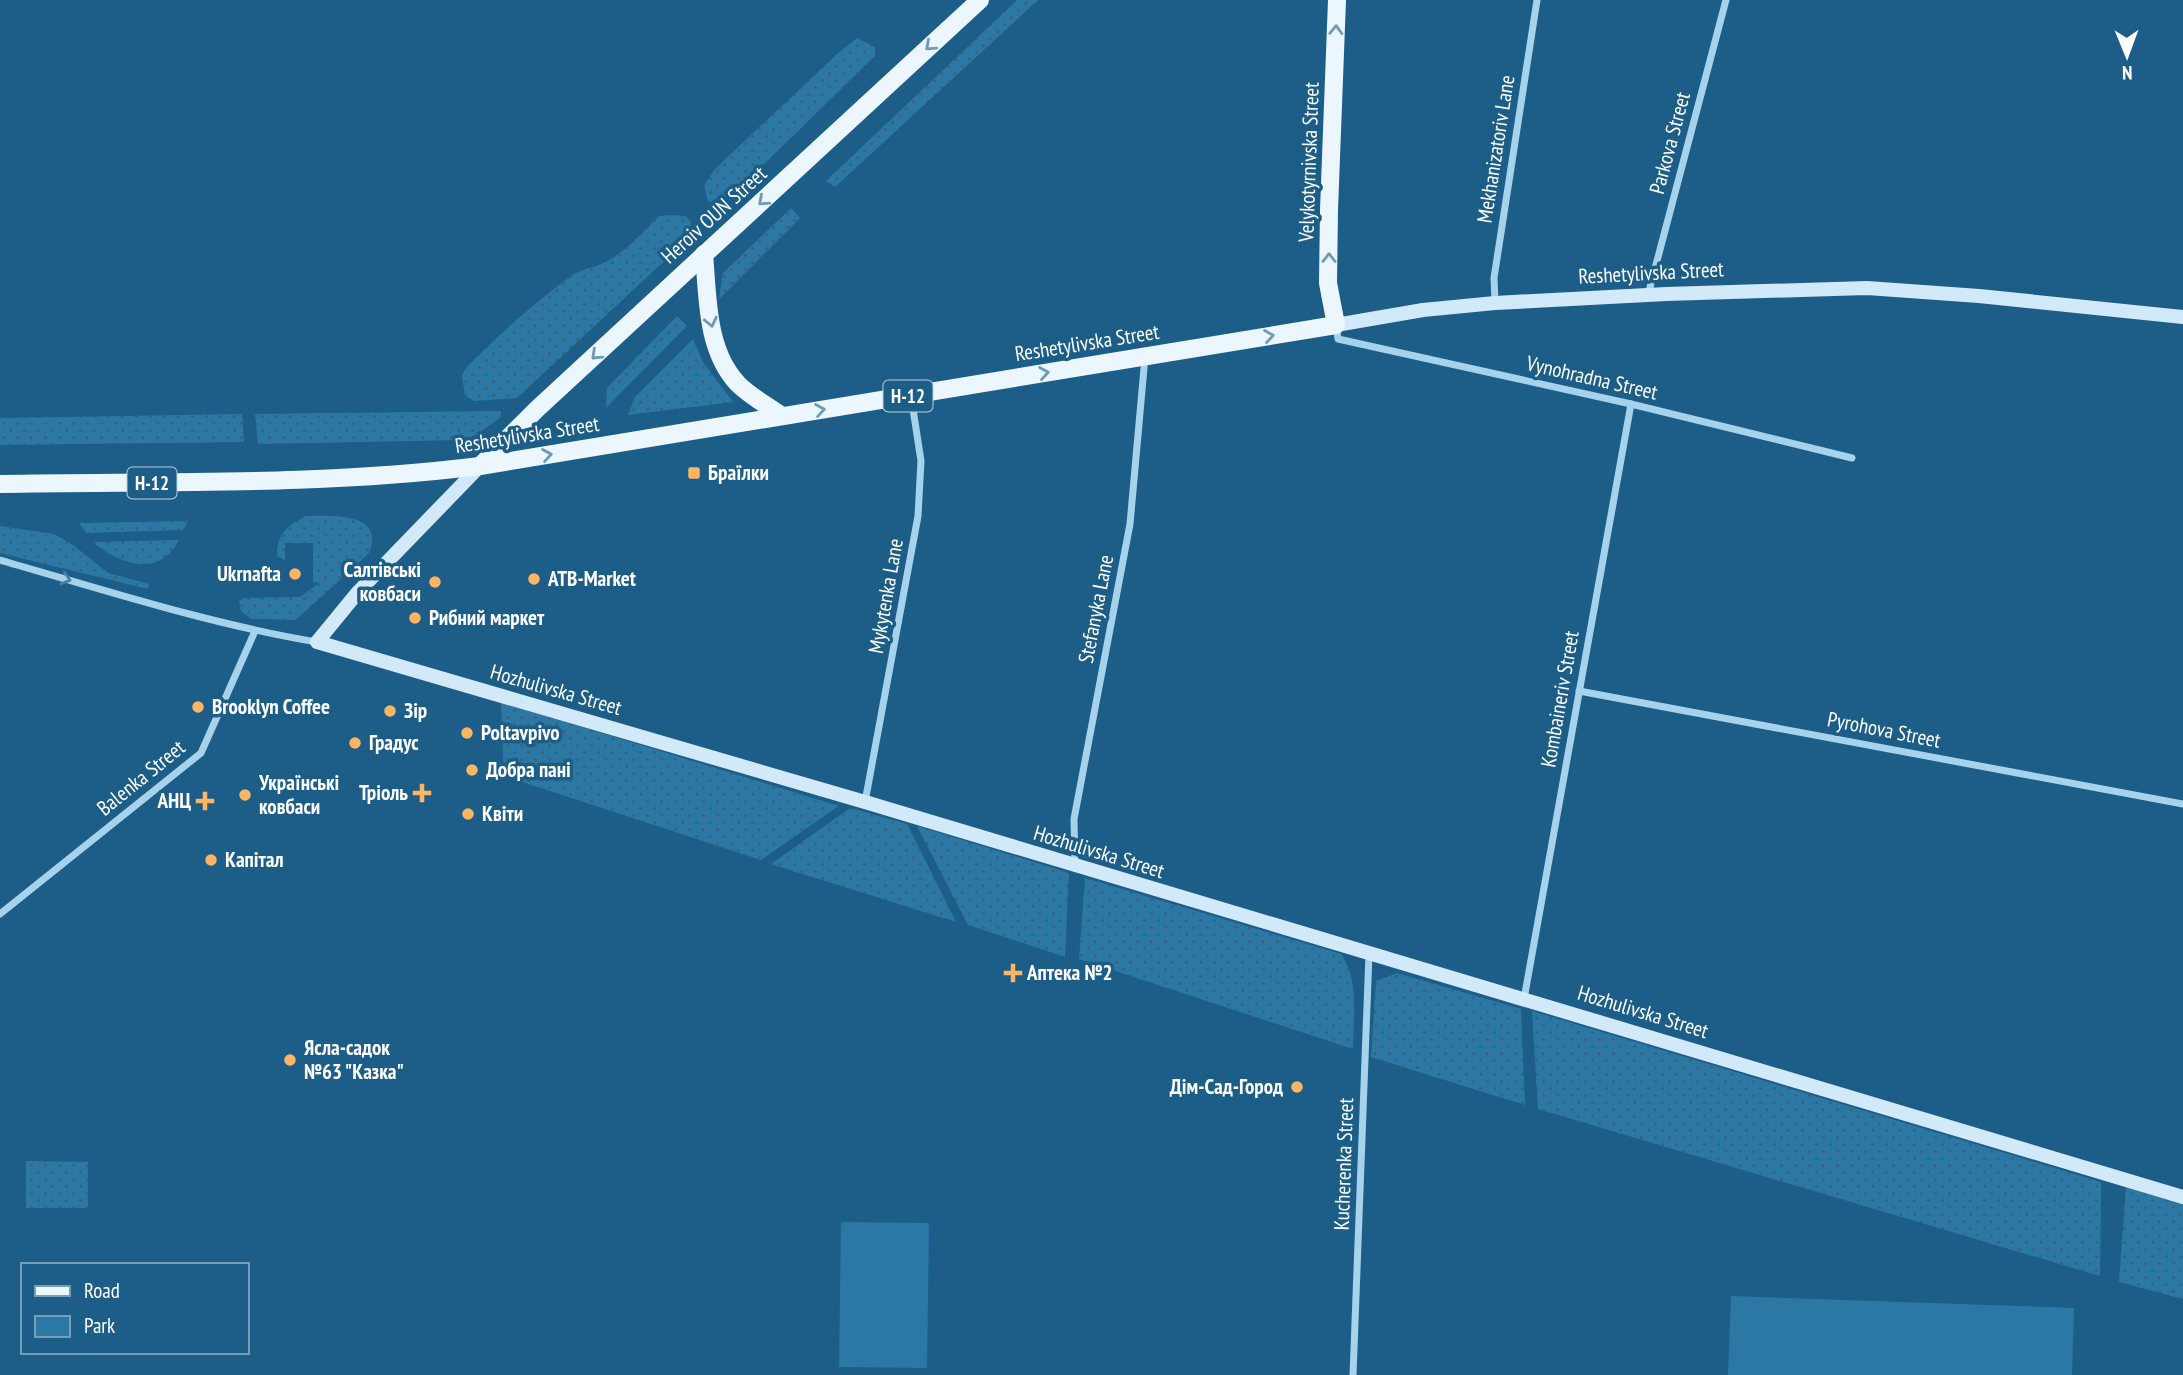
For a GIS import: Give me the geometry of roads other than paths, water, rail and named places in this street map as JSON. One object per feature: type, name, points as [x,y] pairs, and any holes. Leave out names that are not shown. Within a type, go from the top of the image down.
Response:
[{"type":"main road","name":"Heroiv OUN Street","points":[[480,466],[514,431],[980,0]]},
{"type":"main road","name":"Velykotyrnivska Street","points":[[1336,325],[1328,271],[1337,0]]},
{"type":"main road","points":[[704,254],[709,316],[719,357],[725,369],[740,386],[782,416]]},
{"type":"main road","name":"Reshetylivska Street","points":[[0,484],[283,481],[410,475],[480,466],[1336,325]]},
{"type":"street","name":"Mekhanizatoriv Lane","points":[[1495,303],[1494,278],[1537,0]]},
{"type":"street","name":"Parkova Street","points":[[1648,295],[1727,0]]},
{"type":"street","name":"Reshetylivska Street","points":[[1336,325],[1423,310],[1495,303],[1867,288],[1979,296],[2183,317]]},
{"type":"street","name":"Vynohradna Street","points":[[1336,325],[1338,339],[1631,404],[1852,458]]},
{"type":"street","name":"Stefanyka Lane","points":[[1075,867],[1074,819],[1130,524],[1145,357]]},
{"type":"street","name":"Mykytenka Lane","points":[[865,803],[918,516],[921,461],[911,395]]},
{"type":"street","name":"Kombaineriv Street","points":[[1524,999],[1631,404]]},
{"type":"street","points":[[317,642],[358,592],[480,466]]},
{"type":"street","name":"Hozhulivska Street","points":[[0,560],[255,631],[317,642],[2183,1197]]},
{"type":"street","name":"Balenka Street","points":[[0,914],[201,753],[255,631]]},
{"type":"street","name":"Pyrohova Street","points":[[1579,691],[2183,804]]},
{"type":"street","name":"Kucherenka Street","points":[[1353,1375],[1369,954]]},
{"type":"place","name":"Браїлки","points":[[694,473]]},
{"type":"place","name":"Ukrnafta","points":[[295,574]]},
{"type":"place","name":"ATB-Market","points":[[534,579]]},
{"type":"place","name":"Салтівські ковбаси","points":[[435,582]]},
{"type":"place","name":"Рибний маркет","points":[[415,618]]},
{"type":"place","name":"Brooklyn Coffee","points":[[198,707]]},
{"type":"place","name":"Зір","points":[[390,711]]},
{"type":"place","name":"Poltavpivo","points":[[467,733]]},
{"type":"place","name":"Градус","points":[[355,743]]},
{"type":"place","name":"Добра пані","points":[[472,770]]},
{"type":"place","name":"Тріоль","points":[[422,793]]},
{"type":"place","name":"Українські ковбаси","points":[[245,795]]},
{"type":"place","name":"АНЦ","points":[[205,801]]},
{"type":"place","name":"Квіти","points":[[468,814]]},
{"type":"place","name":"Капітал","points":[[211,860]]},
{"type":"place","name":"Аптека №2","points":[[1013,973]]},
{"type":"place","name":"Ясла-садок №63 \"Казка\"","points":[[290,1060]]},
{"type":"place","name":"Дім-Сад-Город","points":[[1297,1087]]}]
